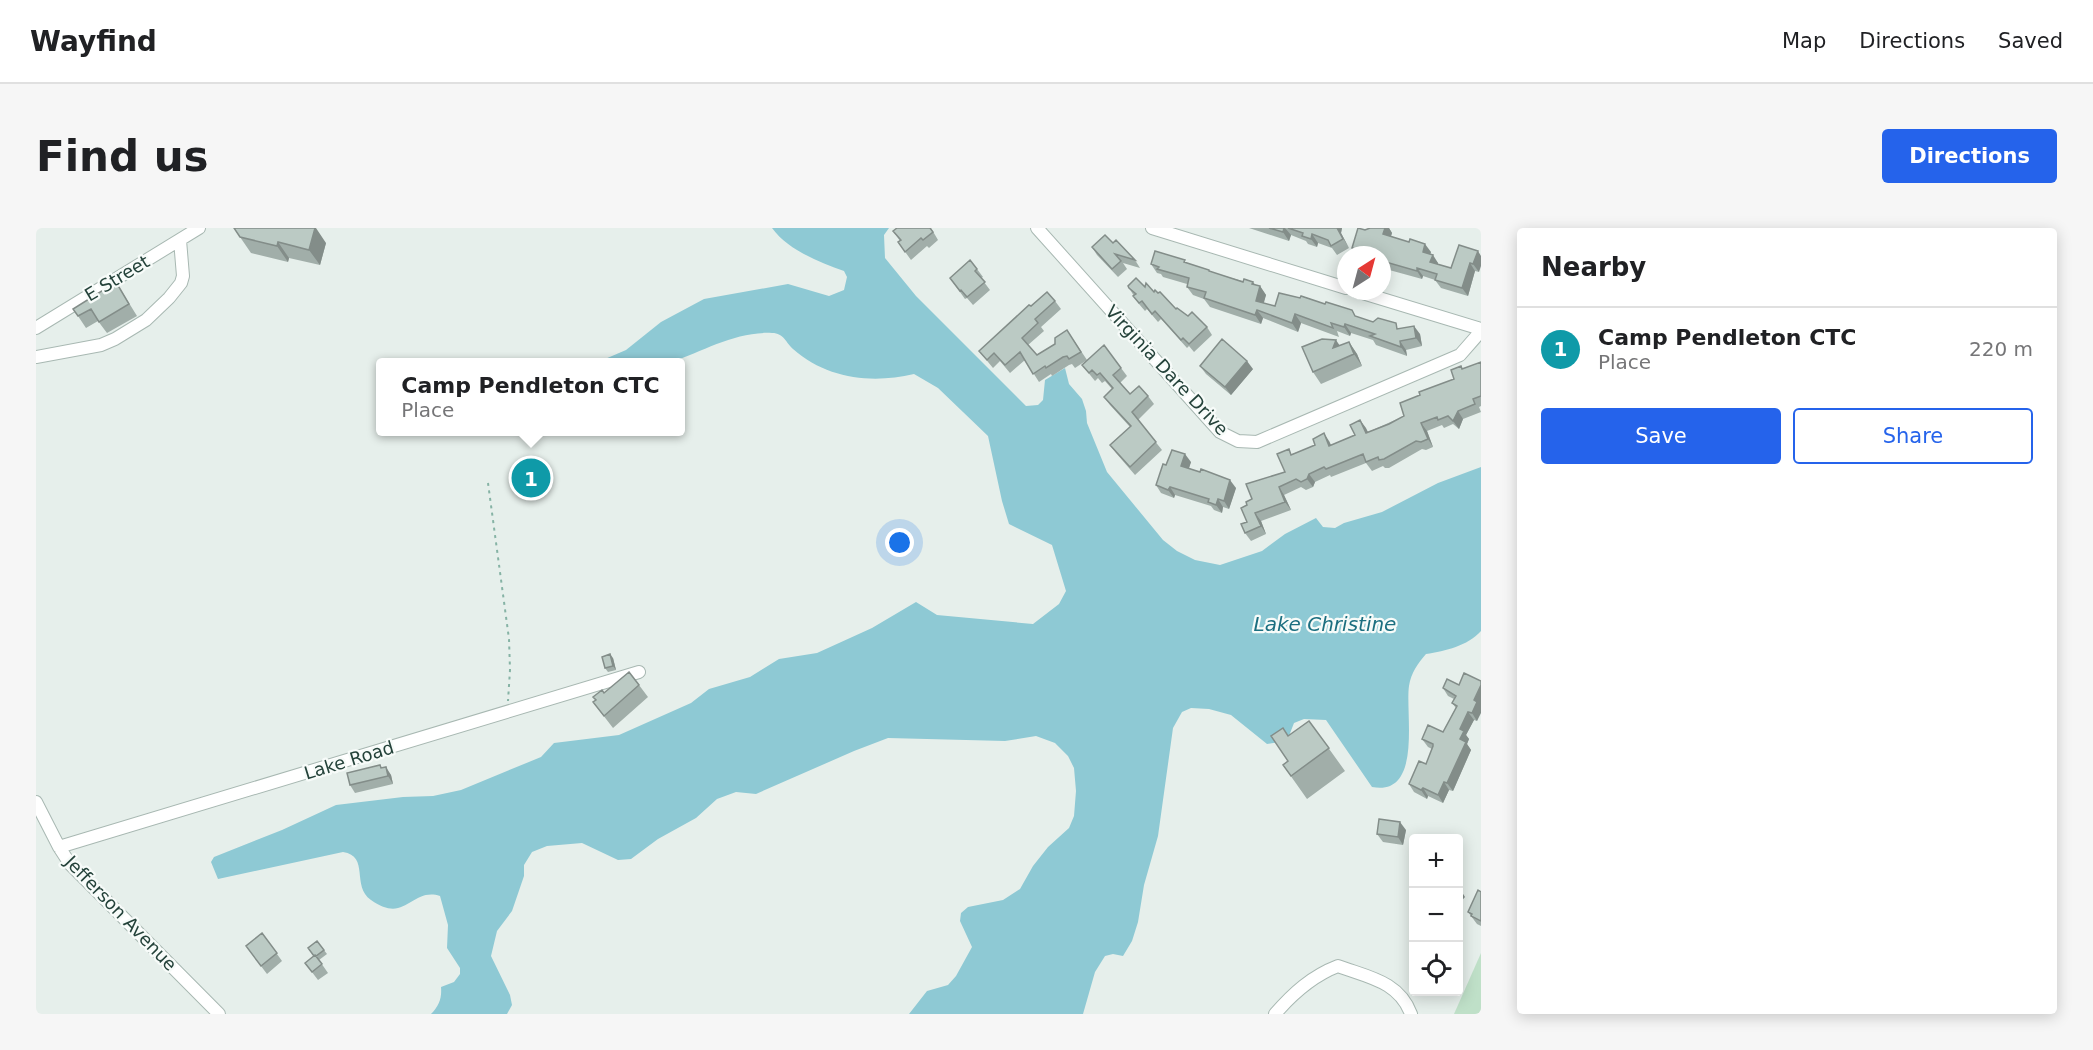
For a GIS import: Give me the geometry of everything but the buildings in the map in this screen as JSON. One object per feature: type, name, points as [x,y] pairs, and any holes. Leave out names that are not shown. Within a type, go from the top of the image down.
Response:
[{"type":"street","name":"E Street","points":[[36,328],[199,228]]},
{"type":"street","name":"Virginia Dare Drive","points":[[1037,228],[1220,432],[1238,441],[1257,442],[1460,355],[1481,330]]},
{"type":"street","points":[[1152,228],[1337,285]]},
{"type":"street","points":[[36,357],[101,345],[146,320],[181,283],[183,276],[180,240]]},
{"type":"street","points":[[1385,300],[1481,330]]},
{"type":"street","name":"Lake Road","points":[[59,848],[639,672]]},
{"type":"street","name":"Jefferson Avenue","points":[[36,802],[59,848],[83,879],[190,983],[218,1014]]},
{"type":"street","points":[[1275,1014],[1288,998],[1318,974],[1338,966],[1388,984],[1402,996],[1411,1014]]},
{"type":"path","points":[[488,483],[509,639],[508,712]]},
{"type":"green space","points":[[1481,953],[1481,1014],[1454,1014]]},
{"type":"water","name":"Lake Christine","points":[[772,228],[889,228],[884,235],[885,258],[916,296],[1026,406],[1038,405],[1043,400],[1045,380],[1065,368],[1069,384],[1082,399],[1087,423],[1107,472],[1163,540],[1177,551],[1195,560],[1220,565],[1262,551],[1285,534],[1316,518],[1323,527],[1335,528],[1344,523],[1382,512],[1438,483],[1481,467],[1481,631],[1456,647],[1426,654],[1415,668],[1409,686],[1408,750],[1405,767],[1399,779],[1388,787],[1372,787],[1326,720],[1304,719],[1294,723],[1287,741],[1267,744],[1231,715],[1209,709],[1191,708],[1182,712],[1173,728],[1158,836],[1144,885],[1138,922],[1132,941],[1123,956],[1113,954],[1105,956],[1095,972],[1083,1014],[909,1014],[927,991],[948,985],[956,976],[972,947],[960,921],[961,913],[968,907],[1003,900],[1020,889],[1033,866],[1048,847],[1069,828],[1074,816],[1076,791],[1074,768],[1068,756],[1055,743],[1036,736],[1005,741],[888,738],[756,794],[736,792],[717,799],[696,818],[658,839],[631,859],[618,860],[582,843],[547,846],[532,852],[524,865],[524,876],[512,911],[497,931],[491,956],[510,995],[512,1005],[507,1014],[431,1014],[439,1002],[441,987],[454,982],[460,974],[460,968],[447,948],[448,925],[440,896],[422,896],[392,909],[383,907],[365,894],[356,859],[343,852],[218,879],[211,862],[214,857],[282,830],[336,805],[433,796],[461,790],[541,757],[554,743],[619,735],[691,703],[709,689],[750,677],[779,659],[817,653],[872,628],[916,602],[937,615],[1033,624],[1059,604],[1066,591],[1052,545],[1009,524],[988,436],[938,388],[914,374],[882,379],[835,373],[806,359],[776,333],[759,333],[733,338],[681,358],[607,358],[626,350],[661,322],[704,299],[788,284],[829,296],[844,290],[847,277],[844,271],[795,249]]},
{"type":"place","name":"Camp Pendleton CTC","points":[[531,478]]}]
